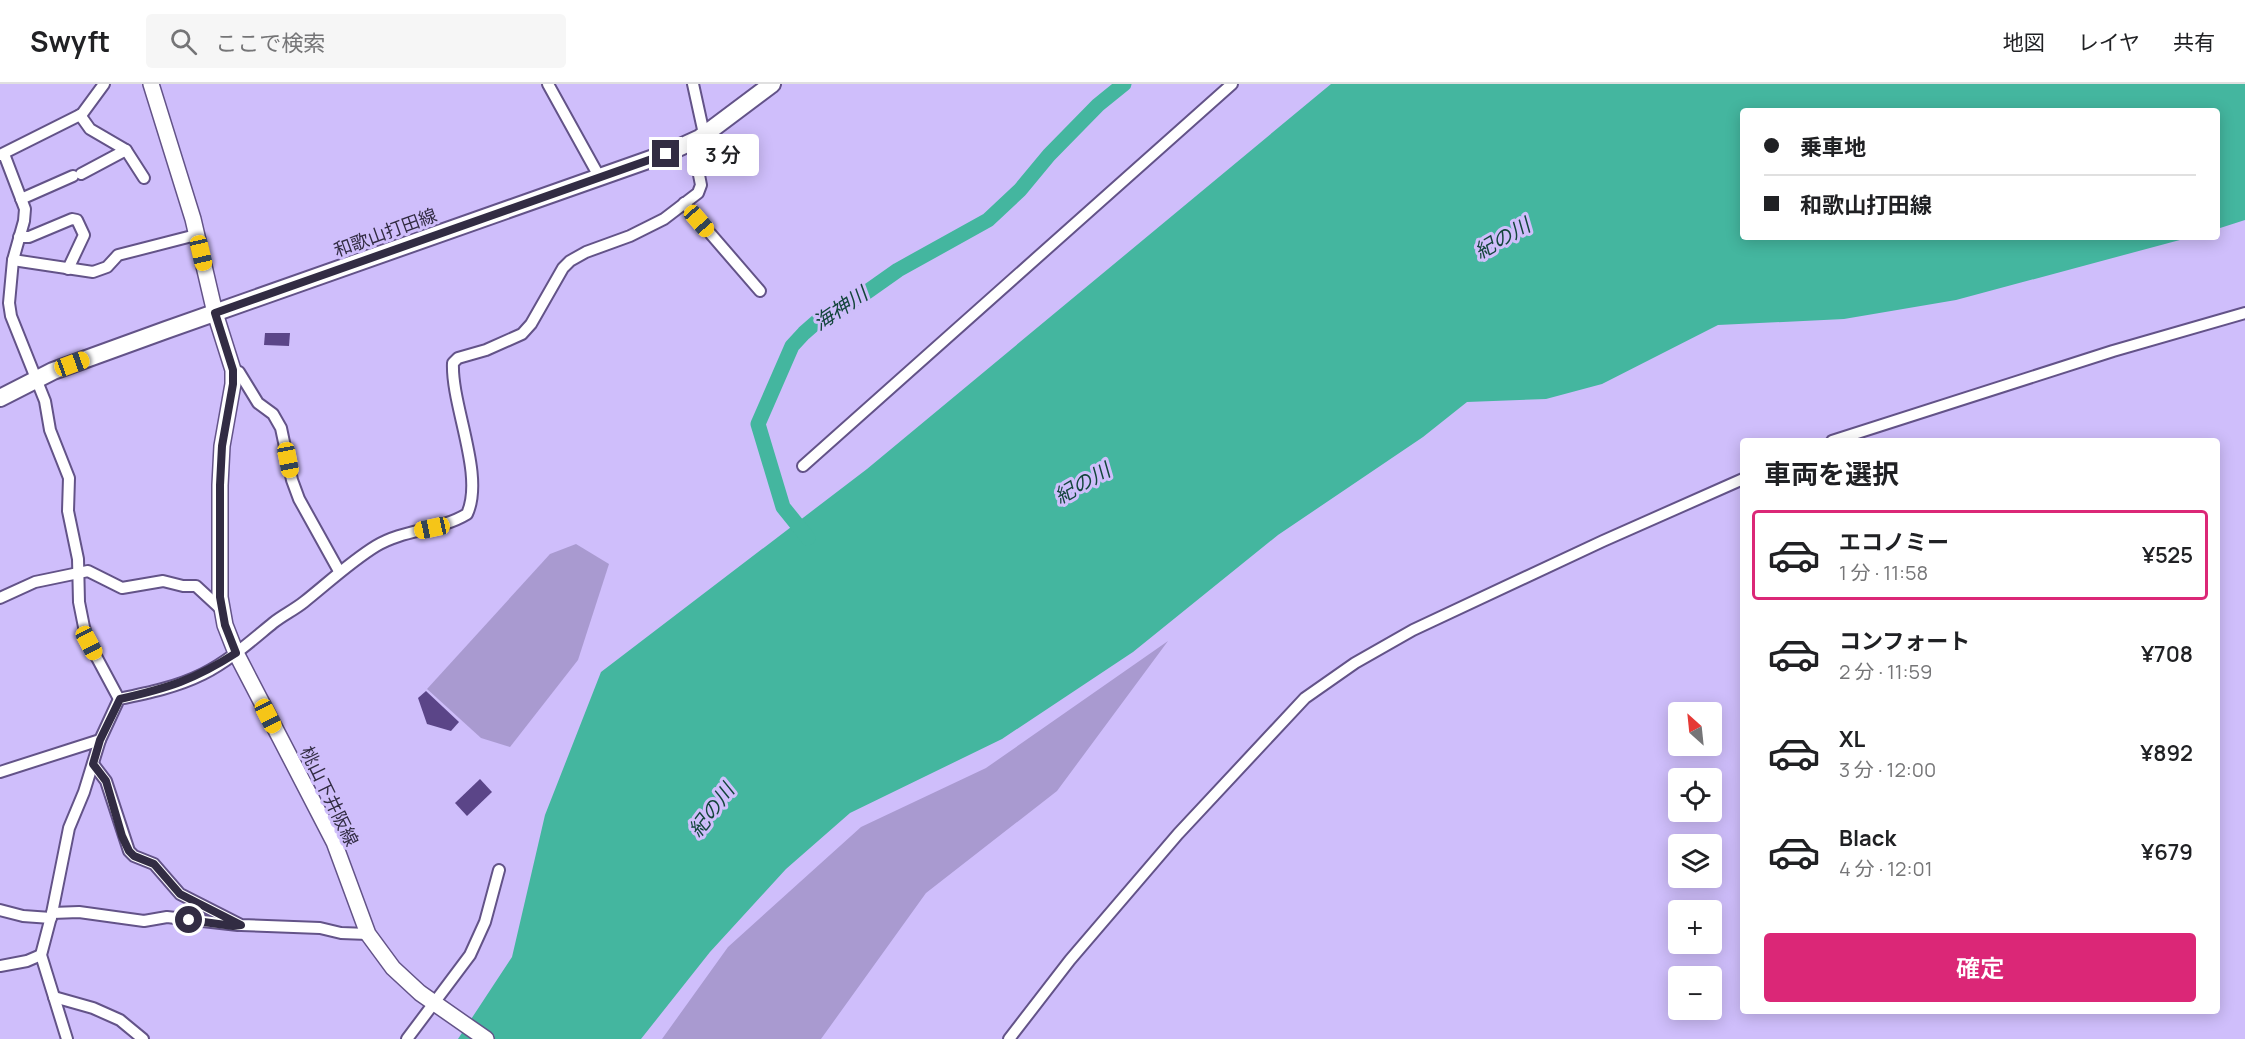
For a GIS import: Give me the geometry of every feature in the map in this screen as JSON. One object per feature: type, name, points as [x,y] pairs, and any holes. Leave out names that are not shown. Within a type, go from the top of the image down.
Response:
[{"type":"main road","name":"桃山下井阪線","points":[[151,84],[233,370],[233,384],[222,446],[220,485],[220,597],[225,625],[236,653],[329,832],[368,934],[393,968],[437,1006],[486,1039]]},
{"type":"main road","name":"和歌山打田線","points":[[0,398],[53,371],[666,154],[702,136],[772,84]]},
{"type":"street","points":[[104,84],[80,115],[2,154],[25,209],[5,306],[45,402],[50,430],[69,478],[68,511],[79,573],[79,602],[84,627],[89,643],[120,699]]},
{"type":"street","points":[[548,84],[600,178]]},
{"type":"street","points":[[68,1039],[41,955],[52,915],[69,828],[100,740],[120,699],[184,682],[205,672],[236,653],[278,619],[303,603],[339,571],[379,544],[398,536],[432,528],[467,514],[472,502],[471,479],[453,363],[458,358],[486,350],[522,334],[531,324],[563,268],[570,261],[664,219],[698,193],[701,185],[696,160],[702,136],[693,84]]},
{"type":"street","points":[[803,466],[1232,84]]},
{"type":"street","points":[[80,115],[96,134],[126,150],[144,178]]},
{"type":"street","points":[[21,199],[77,175],[126,150]]},
{"type":"street","points":[[684,203],[760,291]]},
{"type":"street","points":[[19,237],[28,237],[72,219],[77,220],[84,235],[68,269]]},
{"type":"street","points":[[13,260],[97,271],[107,267],[118,255],[196,235]]},
{"type":"street","points":[[1841,438],[2113,351],[2245,313]]},
{"type":"street","points":[[233,370],[239,372],[258,403],[273,414],[281,428],[292,480],[299,499],[339,571]]},
{"type":"street","points":[[1009,1039],[1070,960],[1178,834],[1305,698],[1355,663],[1413,630],[1603,541],[1740,480]]},
{"type":"street","points":[[0,598],[35,582],[88,571],[122,588],[164,581],[183,586],[196,586],[222,610]]},
{"type":"street","points":[[0,772],[100,740]]},
{"type":"street","points":[[93,764],[106,781],[122,836],[129,851],[134,856],[154,864],[180,894],[241,925]]},
{"type":"street","points":[[407,1039],[437,1006],[470,955],[484,922],[499,870]]},
{"type":"street","points":[[0,910],[23,916],[79,912],[144,921],[167,917],[233,926],[320,928],[341,933],[368,934]]},
{"type":"street","points":[[0,966],[27,961],[41,955]]},
{"type":"street","points":[[54,997],[93,1008],[120,1020],[143,1039]]},
{"type":"shaded area","points":[[576,544],[609,564],[578,660],[510,747],[481,738],[427,689],[550,554]]},
{"type":"shaded area","points":[[1168,641],[1057,791],[926,893],[821,1039],[662,1039],[728,947],[861,827],[986,768]]},
{"type":"water","name":"紀の川","points":[[1331,84],[2245,84],[2245,220],[2220,228],[2220,108],[1740,108],[1740,240],[2180,240],[1956,300],[1844,319],[1718,325],[1602,384],[1546,399],[1467,402],[1423,437],[1278,535],[1133,652],[1002,739],[850,813],[786,869],[710,952],[641,1039],[458,1039],[512,957],[545,815],[601,672],[867,469]]},
{"type":"building","points":[[265,333],[290,333],[289,346],[264,345]]},
{"type":"building","points":[[426,691],[459,722],[451,731],[427,724],[418,698]]},
{"type":"building","points":[[480,779],[492,792],[467,816],[455,803]]},
{"type":"waterway","name":"海神川","points":[[808,538],[783,507],[758,424],[792,346],[820,319],[864,294],[898,270],[988,220],[1020,190],[1049,155],[1098,105],[1124,84]]},
{"type":"route","points":[[189,920],[241,925],[180,894],[154,864],[134,856],[129,851],[122,836],[106,781],[93,764],[100,740],[120,699],[184,682],[236,653],[225,625],[220,597],[222,446],[233,384],[233,370],[215,313],[666,154]]}]
